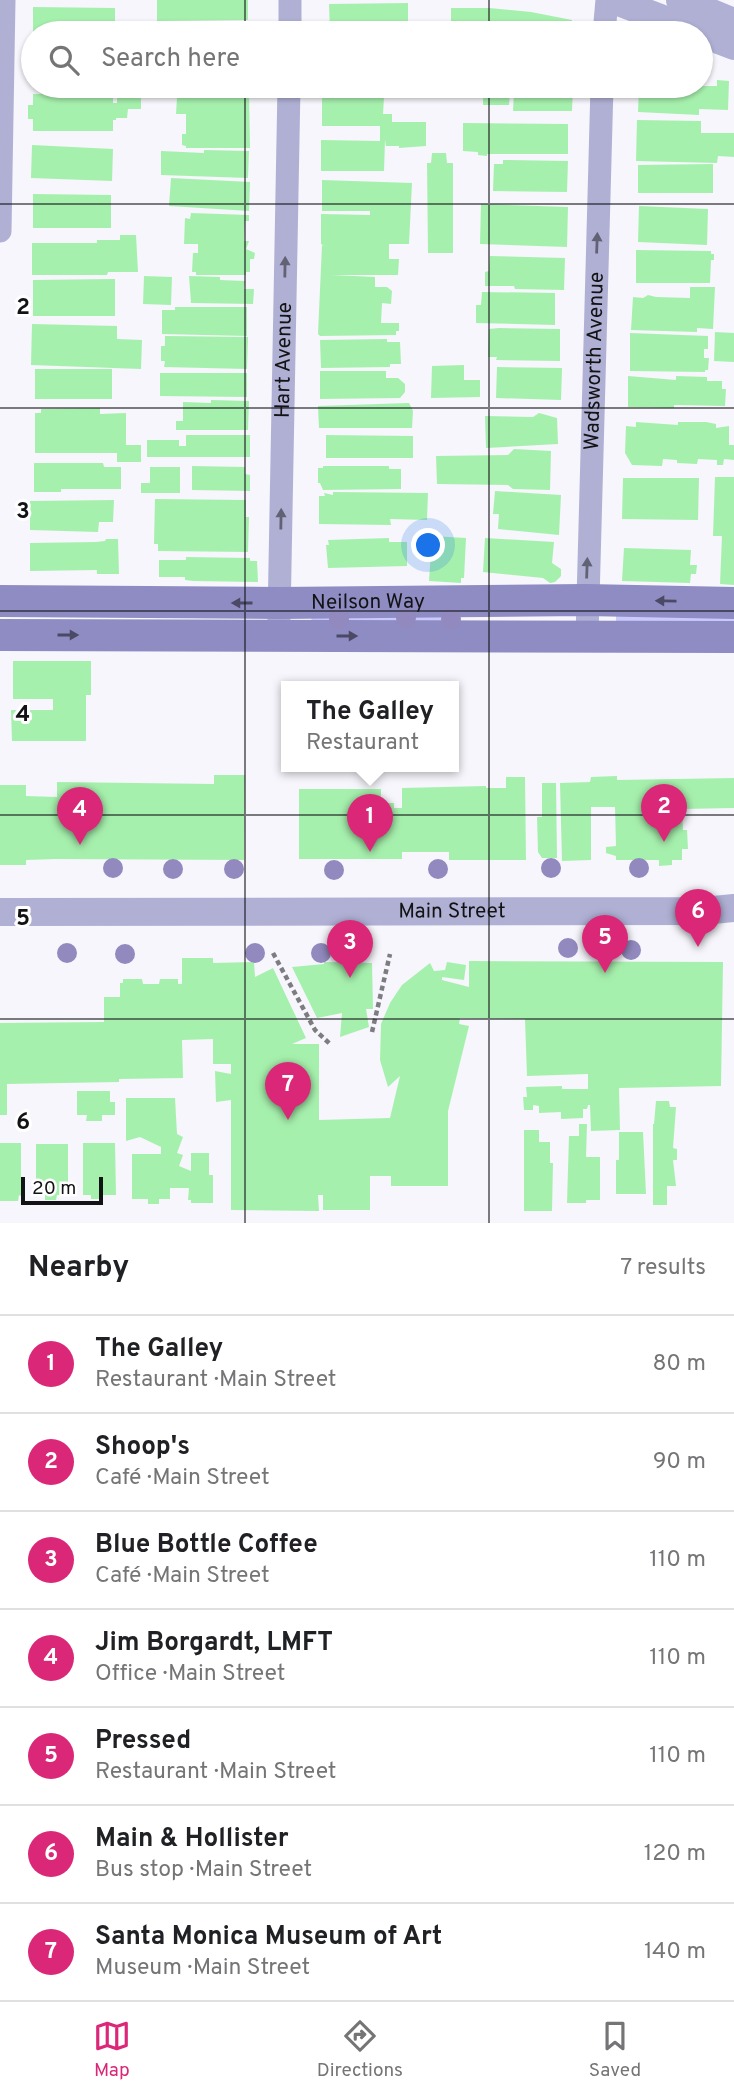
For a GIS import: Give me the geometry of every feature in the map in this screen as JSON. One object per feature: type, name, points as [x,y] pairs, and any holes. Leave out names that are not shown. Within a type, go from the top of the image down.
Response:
[{"type":"main road","name":"Neilson Way","points":[[0,601],[279,603],[586,600],[734,603]]},
{"type":"main road","name":"Neilson Way","points":[[0,635],[734,637]]},
{"type":"street","points":[[0,231],[4,0]]},
{"type":"street","points":[[290,0],[290,21]]},
{"type":"street","points":[[605,21],[607,0]]},
{"type":"street","points":[[613,0],[668,21]]},
{"type":"street","points":[[680,0],[734,22]]},
{"type":"street","points":[[713,38],[734,46]]},
{"type":"street","name":"Hart Avenue","points":[[279,636],[289,98]]},
{"type":"street","name":"Wadsworth Avenue","points":[[587,636],[602,98]]},
{"type":"street","name":"Main Street","points":[[0,912],[388,913],[704,911],[734,908]]},
{"type":"path","points":[[272,953],[315,1030],[330,1044]]},
{"type":"path","points":[[372,1032],[390,954]]},
{"type":"shaded area","points":[[312,615],[453,615],[456,621],[311,622]]},
{"type":"shaded area","points":[[616,615],[734,615],[734,623],[616,622]]},
{"type":"building","points":[[157,0],[248,0],[248,20],[157,21]]},
{"type":"building","points":[[408,3],[408,21],[330,21],[329,4]]},
{"type":"building","points":[[33,7],[115,8],[115,21],[33,21]]},
{"type":"building","points":[[451,8],[531,12],[572,20],[572,21],[451,21]]},
{"type":"building","points":[[717,80],[729,81],[728,110],[699,109],[699,115],[638,112],[639,98],[713,98],[713,86],[717,86]]},
{"type":"building","points":[[33,98],[113,98],[113,103],[117,103],[117,98],[141,98],[141,109],[128,109],[127,118],[113,120],[113,131],[33,131],[33,119],[28,119],[28,105],[33,105]]},
{"type":"building","points":[[177,98],[249,98],[250,148],[186,148],[182,145],[182,134],[186,134],[186,114],[176,114]]},
{"type":"building","points":[[322,98],[384,98],[383,114],[392,114],[392,122],[426,122],[426,146],[399,148],[386,146],[385,140],[384,171],[321,171],[321,140],[380,141],[380,126],[322,126]]},
{"type":"building","points":[[483,98],[510,98],[509,105],[483,105]]},
{"type":"building","points":[[514,98],[573,98],[572,111],[513,111]]},
{"type":"building","points":[[637,120],[701,121],[701,133],[734,133],[734,157],[718,156],[717,163],[636,161]]},
{"type":"building","points":[[463,123],[568,124],[568,154],[487,156],[463,151]]},
{"type":"building","points":[[32,145],[113,149],[112,181],[31,178]]},
{"type":"building","points":[[204,150],[249,151],[248,178],[161,175],[161,151],[204,153]]},
{"type":"building","points":[[432,153],[446,153],[447,163],[453,163],[453,253],[428,253],[427,163],[431,163]]},
{"type":"building","points":[[503,160],[568,161],[567,192],[493,191],[494,164],[503,164]]},
{"type":"building","points":[[713,164],[713,193],[638,193],[638,165]]},
{"type":"building","points":[[171,178],[250,182],[249,211],[169,206]]},
{"type":"building","points":[[322,180],[412,183],[409,244],[389,244],[389,259],[399,259],[398,275],[332,275],[375,277],[375,287],[387,287],[392,291],[391,304],[382,303],[381,323],[399,323],[396,335],[318,334],[322,245],[325,246],[321,244],[321,214],[370,215],[370,211],[322,211]]},
{"type":"building","points":[[33,194],[111,195],[111,228],[33,228]]},
{"type":"building","points":[[481,204],[568,207],[567,247],[480,244]]},
{"type":"building","points":[[639,206],[708,209],[707,245],[638,242]]},
{"type":"building","points":[[191,213],[249,215],[249,221],[245,221],[244,241],[249,241],[246,249],[255,253],[254,259],[250,259],[250,272],[246,272],[246,275],[196,275],[196,272],[192,272],[193,253],[198,253],[198,244],[184,244],[185,218],[190,219]]},
{"type":"building","points":[[120,235],[136,235],[138,272],[108,272],[107,275],[32,275],[32,243],[97,243],[97,240],[120,240]]},
{"type":"building","points":[[636,250],[711,251],[714,260],[711,260],[710,283],[636,283]]},
{"type":"building","points":[[490,256],[565,258],[564,290],[485,286],[485,272],[489,271]]},
{"type":"building","points":[[144,276],[172,277],[171,305],[143,304]]},
{"type":"building","points":[[189,276],[245,281],[244,289],[254,289],[253,304],[191,303]]},
{"type":"building","points":[[115,279],[115,316],[33,316],[33,280]]},
{"type":"building","points":[[690,287],[715,287],[713,329],[697,328],[697,332],[631,330],[633,297],[643,298],[648,295],[690,298]]},
{"type":"building","points":[[482,292],[555,293],[555,325],[476,323],[476,305],[481,305]]},
{"type":"building","points":[[175,307],[247,307],[247,336],[162,334],[162,310],[175,310]]},
{"type":"building","points":[[32,324],[117,326],[117,339],[142,340],[141,369],[31,365]]},
{"type":"building","points":[[489,329],[560,329],[560,361],[496,360],[497,357],[488,357]]},
{"type":"building","points":[[715,332],[734,333],[734,362],[714,361]]},
{"type":"building","points":[[630,333],[708,336],[708,349],[704,349],[704,358],[709,358],[708,370],[630,371]]},
{"type":"building","points":[[165,336],[248,337],[247,369],[164,367],[165,361],[161,361],[161,346],[165,346]]},
{"type":"building","points":[[387,339],[387,342],[400,342],[401,364],[390,364],[390,367],[321,368],[320,340]]},
{"type":"building","points":[[464,365],[464,380],[480,380],[480,397],[431,398],[432,366]]},
{"type":"building","points":[[497,367],[562,368],[561,400],[496,398]]},
{"type":"building","points":[[35,369],[112,369],[112,399],[35,399]]},
{"type":"building","points":[[320,371],[386,371],[386,378],[398,378],[405,384],[405,392],[400,398],[320,399]]},
{"type":"building","points":[[160,373],[247,373],[247,397],[160,396]]},
{"type":"building","points":[[628,376],[676,380],[676,376],[707,377],[707,381],[722,381],[722,389],[726,389],[725,406],[628,407]]},
{"type":"building","points":[[211,400],[249,401],[248,430],[176,430],[176,421],[183,421],[183,402],[211,403]]},
{"type":"building","points":[[409,403],[413,411],[412,428],[319,428],[318,406]]},
{"type":"building","points":[[100,408],[100,414],[126,413],[126,445],[141,445],[141,462],[117,462],[117,453],[35,453],[35,413],[41,413],[41,409]]},
{"type":"building","points":[[539,413],[557,418],[558,444],[486,448],[485,416],[533,417]]},
{"type":"building","points":[[636,422],[678,425],[678,422],[706,422],[716,424],[716,428],[729,426],[729,445],[734,445],[734,460],[724,459],[723,465],[717,465],[717,460],[698,459],[697,464],[663,459],[662,466],[632,465],[625,453],[626,426],[636,427]]},
{"type":"building","points":[[186,435],[250,435],[250,457],[147,457],[147,440],[179,440],[179,446],[186,446]]},
{"type":"building","points":[[326,435],[413,436],[413,458],[326,458]]},
{"type":"building","points":[[514,449],[551,451],[550,490],[513,489],[508,485],[437,484],[436,456],[508,455]]},
{"type":"building","points":[[34,463],[103,463],[104,467],[121,467],[121,489],[34,492]]},
{"type":"building","points":[[192,466],[245,467],[245,474],[250,475],[250,491],[192,490]]},
{"type":"building","points":[[389,466],[389,469],[401,469],[401,489],[323,490],[318,483],[318,468]]},
{"type":"building","points":[[150,467],[180,467],[180,493],[141,493],[141,483],[150,483]]},
{"type":"building","points":[[715,477],[734,477],[734,585],[720,584],[722,536],[713,536]]},
{"type":"building","points":[[623,478],[699,478],[698,520],[622,519]]},
{"type":"building","points":[[495,491],[561,495],[559,535],[498,529],[499,514],[493,514]]},
{"type":"building","points":[[333,492],[428,493],[427,520],[390,519],[391,525],[319,524],[319,496],[325,496],[324,493],[333,495]]},
{"type":"building","points":[[155,499],[246,500],[246,517],[249,517],[248,552],[158,551],[158,544],[154,544]]},
{"type":"building","points":[[114,500],[113,522],[99,522],[98,532],[30,530],[30,501]]},
{"type":"building","points":[[432,536],[466,538],[464,578],[461,578],[461,583],[429,581]]},
{"type":"building","points":[[389,538],[389,542],[407,542],[407,566],[328,568],[328,540]]},
{"type":"building","points":[[485,538],[554,542],[552,563],[561,569],[561,576],[550,583],[543,578],[483,572]]},
{"type":"building","points":[[118,539],[119,574],[97,574],[97,570],[30,571],[30,543],[96,542]]},
{"type":"building","points":[[624,548],[691,550],[690,565],[697,565],[696,574],[691,574],[690,583],[622,581]]},
{"type":"building","points":[[186,557],[250,558],[250,561],[257,561],[258,582],[193,581],[185,580],[185,577],[159,577],[159,560],[186,560]]},
{"type":"building","points":[[13,661],[91,661],[91,695],[86,695],[86,741],[12,741],[11,710],[53,710],[53,699],[13,699]]},
{"type":"building","points":[[214,775],[245,775],[244,860],[56,859],[26,860],[26,865],[0,865],[0,785],[26,785],[26,796],[57,797],[57,782],[214,784]]},
{"type":"building","points":[[617,776],[617,780],[734,778],[734,808],[682,809],[683,830],[687,830],[688,849],[682,849],[682,860],[672,860],[672,865],[659,866],[659,860],[616,860],[616,856],[606,853],[606,847],[616,846],[615,807],[591,807],[591,860],[562,861],[560,783],[590,782],[591,777]]},
{"type":"building","points":[[506,777],[525,777],[526,860],[449,860],[449,852],[402,852],[402,859],[299,859],[299,789],[381,789],[381,803],[394,803],[394,808],[402,808],[402,788],[506,788]]},
{"type":"building","points":[[542,783],[556,783],[557,858],[542,858],[538,852],[537,817],[542,817]]},
{"type":"building","points":[[182,958],[213,958],[213,963],[254,962],[255,977],[273,968],[306,1038],[292,1044],[319,1044],[319,1120],[390,1118],[400,1076],[388,1087],[380,1060],[381,1024],[402,985],[430,963],[434,971],[445,970],[447,962],[466,965],[464,980],[442,977],[442,980],[469,987],[469,961],[723,962],[721,1086],[619,1088],[620,1130],[591,1131],[590,1105],[583,1109],[583,1118],[561,1119],[561,1112],[539,1113],[539,1106],[533,1105],[533,1110],[524,1110],[523,1097],[527,1097],[526,1087],[562,1086],[562,1089],[588,1089],[588,1074],[527,1076],[525,1019],[460,1018],[459,1024],[469,1026],[448,1111],[448,1186],[391,1186],[391,1176],[370,1176],[370,1210],[323,1210],[323,1195],[318,1195],[319,1211],[231,1210],[231,1100],[216,1102],[215,1071],[231,1074],[231,1064],[213,1064],[213,1039],[182,1040],[183,1078],[7,1084],[7,1115],[0,1115],[0,1023],[104,1022],[104,997],[120,997],[120,983],[123,983],[123,979],[142,979],[143,984],[159,984],[160,979],[178,979],[178,984],[182,984]]},
{"type":"building","points":[[324,962],[372,963],[373,1009],[366,1009],[369,1027],[340,1037],[342,1013],[317,1018],[292,967]]},
{"type":"building","points":[[77,1091],[110,1091],[110,1102],[115,1102],[115,1115],[102,1115],[102,1121],[86,1121],[87,1115],[77,1115]]},
{"type":"building","points":[[126,1098],[175,1098],[177,1134],[183,1137],[177,1153],[183,1155],[179,1166],[191,1171],[191,1153],[209,1153],[209,1175],[213,1175],[213,1203],[191,1203],[191,1200],[188,1200],[189,1188],[170,1188],[170,1199],[159,1199],[159,1204],[148,1204],[148,1199],[132,1199],[132,1154],[161,1154],[161,1147],[140,1137],[126,1141]]},
{"type":"building","points":[[656,1101],[669,1101],[670,1107],[676,1107],[673,1148],[677,1149],[677,1160],[673,1160],[676,1186],[667,1186],[667,1205],[653,1205],[653,1124]]},
{"type":"building","points":[[579,1124],[587,1124],[586,1157],[600,1157],[600,1200],[567,1203],[569,1136],[579,1136]]},
{"type":"building","points":[[524,1130],[539,1130],[539,1142],[550,1142],[550,1163],[553,1163],[552,1211],[524,1211]]},
{"type":"building","points":[[619,1132],[643,1132],[646,1194],[616,1194]]},
{"type":"building","points":[[0,1143],[21,1143],[21,1196],[19,1195],[18,1201],[0,1201]]},
{"type":"building","points":[[83,1143],[115,1143],[116,1195],[91,1199],[91,1195],[83,1195]]},
{"type":"building","points":[[36,1144],[68,1144],[68,1195],[57,1195],[56,1200],[45,1200],[45,1195],[36,1195]]},
{"type":"place","name":"Shoop's","points":[[664,842]]},
{"type":"place","name":"Jim Borgardt, LMFT","points":[[80,845]]},
{"type":"place","name":"The Galley","points":[[370,852]]},
{"type":"place","name":"Main & Hollister","points":[[698,947]]},
{"type":"place","name":"Pressed","points":[[605,973]]},
{"type":"place","name":"Blue Bottle Coffee","points":[[350,978]]},
{"type":"place","name":"Santa Monica Museum of Art","points":[[288,1120]]}]
